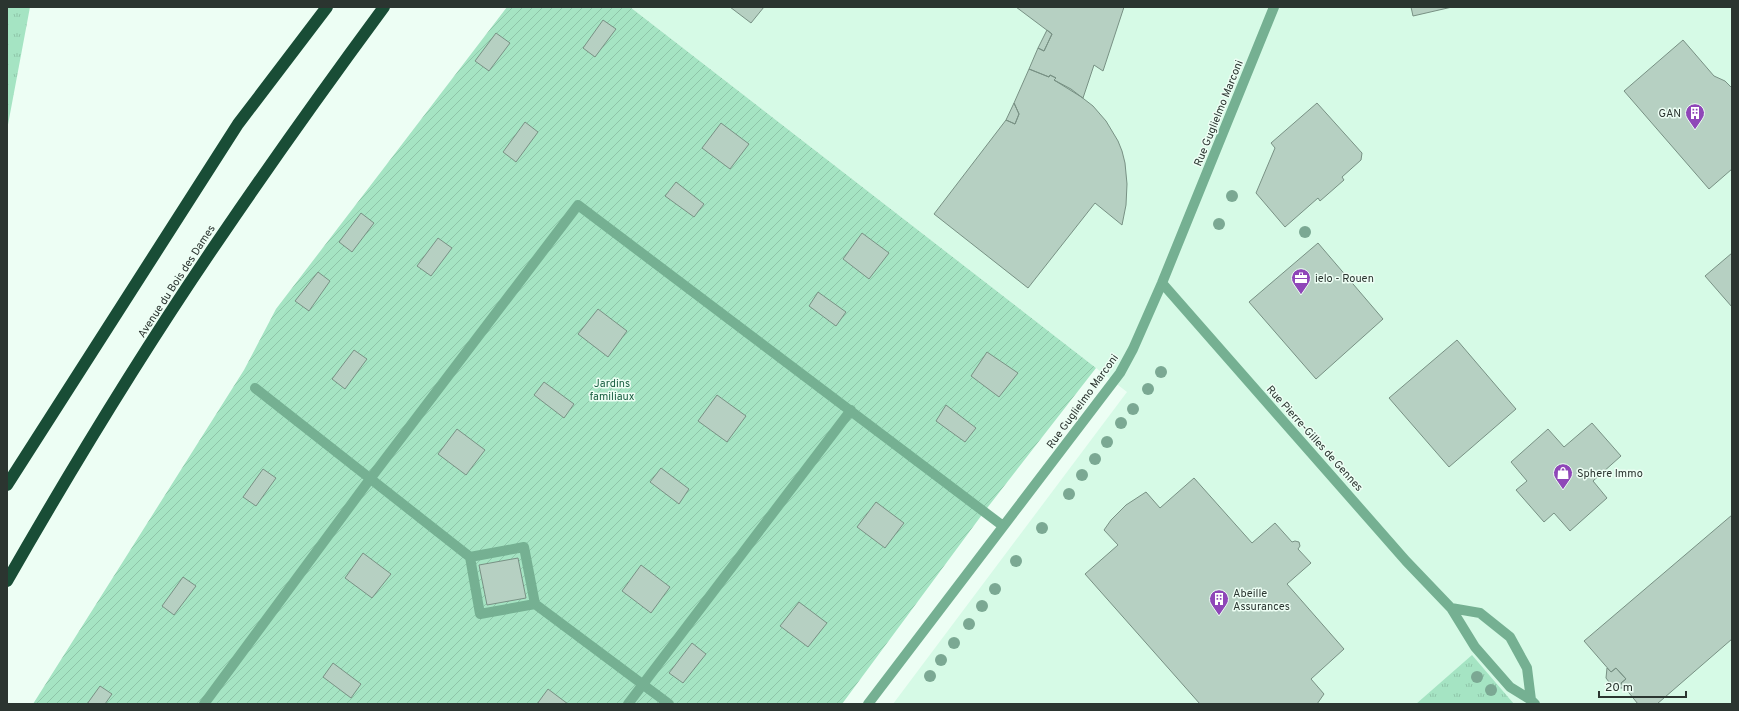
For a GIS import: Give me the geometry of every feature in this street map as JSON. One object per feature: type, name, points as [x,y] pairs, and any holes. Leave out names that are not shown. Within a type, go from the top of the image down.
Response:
[{"type":"highway","points":[[7,485],[238,124],[328,7]]},
{"type":"highway","name":"Avenue du Bois des Dames","points":[[7,581],[50,506],[134,369],[219,238],[384,7]]},
{"type":"street","name":"Rue Guglielmo Marconi","points":[[868,704],[1120,373],[1133,349],[1162,283],[1274,7]]},
{"type":"street","points":[[204,704],[370,479],[578,205],[1003,526]]},
{"type":"street","name":"Rue Pierre-Gilles de Gennes","points":[[1162,283],[1406,561],[1450,608],[1475,647],[1510,687],[1533,702]]},
{"type":"street","points":[[255,388],[470,557],[480,614],[535,604]]},
{"type":"street","points":[[628,704],[851,410]]},
{"type":"street","points":[[470,557],[524,547],[535,604],[669,704]]},
{"type":"street","name":"Rue Pierre-Gilles de Gennes","points":[[1450,608],[1480,613],[1510,637],[1527,668],[1533,702]]},
{"type":"shaded area","points":[[630,7],[1732,7],[1732,704],[893,704],[1127,392]]},
{"type":"green space","points":[[7,7],[30,7],[7,130]]},
{"type":"green space","name":"Jardins familiaux","points":[[507,7],[630,7],[1096,368],[984,512],[842,704],[33,704],[244,370],[276,309]]},
{"type":"green space","points":[[1472,655],[1514,704],[1416,704]]},
{"type":"building","points":[[730,7],[764,7],[751,23]]},
{"type":"building","points":[[1016,7],[1124,7],[1103,71],[1094,65],[1083,98],[1054,80],[1056,78],[1050,75],[1049,77],[1029,69],[1038,48],[1044,51],[1052,34]]},
{"type":"building","points":[[1411,7],[1452,7],[1413,16]]},
{"type":"building","points":[[603,20],[616,29],[595,57],[583,48]]},
{"type":"building","points":[[1047,30],[1052,34],[1044,51],[1038,48]]},
{"type":"building","points":[[496,33],[510,43],[489,71],[475,61]]},
{"type":"building","name":"GAN","points":[[1683,40],[1714,76],[1725,81],[1732,88],[1732,169],[1709,189],[1624,91]]},
{"type":"building","points":[[1029,69],[1049,77],[1050,75],[1056,78],[1054,80],[1071,89],[1093,106],[1106,121],[1122,151],[1127,184],[1126,205],[1122,225],[1095,203],[1028,288],[934,214],[1006,120],[1015,124],[1019,114],[1014,103]]},
{"type":"building","points":[[1014,103],[1019,114],[1015,124],[1006,120]]},
{"type":"building","points":[[1317,103],[1362,153],[1361,160],[1342,177],[1344,180],[1320,201],[1318,198],[1285,227],[1256,193],[1275,148],[1271,143]]},
{"type":"building","points":[[525,122],[538,132],[516,162],[503,152]]},
{"type":"building","points":[[721,123],[749,144],[730,169],[702,148]]},
{"type":"building","points":[[676,182],[704,204],[694,217],[665,196]]},
{"type":"building","points":[[361,213],[374,223],[352,252],[339,242]]},
{"type":"building","points":[[862,233],[889,253],[869,279],[843,259]]},
{"type":"building","points":[[438,238],[452,248],[431,276],[417,266]]},
{"type":"building","points":[[1318,243],[1383,319],[1316,379],[1249,302]]},
{"type":"building","points":[[1732,253],[1732,307],[1705,276]]},
{"type":"building","points":[[318,272],[330,281],[309,311],[295,301]]},
{"type":"building","points":[[818,292],[846,312],[836,326],[809,306]]},
{"type":"building","points":[[598,309],[627,331],[608,357],[578,334]]},
{"type":"building","points":[[1457,340],[1516,409],[1449,467],[1389,398]]},
{"type":"building","points":[[354,350],[367,359],[345,389],[332,379]]},
{"type":"building","points":[[987,352],[1018,373],[999,397],[971,376]]},
{"type":"building","points":[[544,382],[574,404],[564,418],[534,395]]},
{"type":"building","points":[[717,395],[746,416],[727,442],[698,421]]},
{"type":"building","points":[[946,405],[976,428],[965,442],[936,421]]},
{"type":"building","points":[[1592,423],[1621,456],[1593,481],[1607,498],[1570,531],[1554,513],[1544,522],[1516,490],[1527,481],[1511,462],[1548,429],[1564,447]]},
{"type":"building","points":[[457,429],[485,450],[466,475],[438,454]]},
{"type":"building","points":[[661,468],[689,489],[679,504],[650,482]]},
{"type":"building","points":[[263,469],[276,478],[256,506],[243,497]]},
{"type":"building","name":"Abeille Assurances","points":[[1194,478],[1252,543],[1275,523],[1292,542],[1299,542],[1300,546],[1298,549],[1311,563],[1287,584],[1344,649],[1311,679],[1324,694],[1317,704],[1200,704],[1085,574],[1118,545],[1104,530],[1111,520],[1126,505],[1146,492],[1160,508]]},
{"type":"building","points":[[876,502],[904,523],[885,548],[857,527]]},
{"type":"building","points":[[1732,515],[1732,639],[1657,704],[1638,704],[1621,683],[1626,679],[1616,668],[1611,672],[1584,641]]},
{"type":"building","points":[[363,553],[391,574],[372,598],[345,578]]},
{"type":"building","points":[[518,558],[526,598],[487,605],[479,565]]},
{"type":"building","points":[[641,565],[670,587],[651,613],[622,591]]},
{"type":"building","points":[[183,577],[196,586],[174,615],[162,606]]},
{"type":"building","points":[[799,602],[827,623],[808,647],[780,626]]},
{"type":"building","points":[[692,643],[706,654],[683,683],[669,673]]},
{"type":"building","points":[[333,663],[361,684],[351,698],[323,677]]},
{"type":"building","points":[[1607,668],[1611,672],[1616,668],[1626,679],[1621,683],[1625,688],[1617,688],[1609,682],[1606,678]]},
{"type":"building","points":[[100,686],[112,694],[105,704],[87,704]]},
{"type":"building","points":[[548,689],[568,704],[537,704]]},
{"type":"place","name":"GAN","points":[[1695,130]]},
{"type":"place","name":"ielo - Rouen","points":[[1301,295]]},
{"type":"place","name":"Sphere Immo","points":[[1563,490]]},
{"type":"place","name":"Abeille Assurances","points":[[1219,616]]}]
